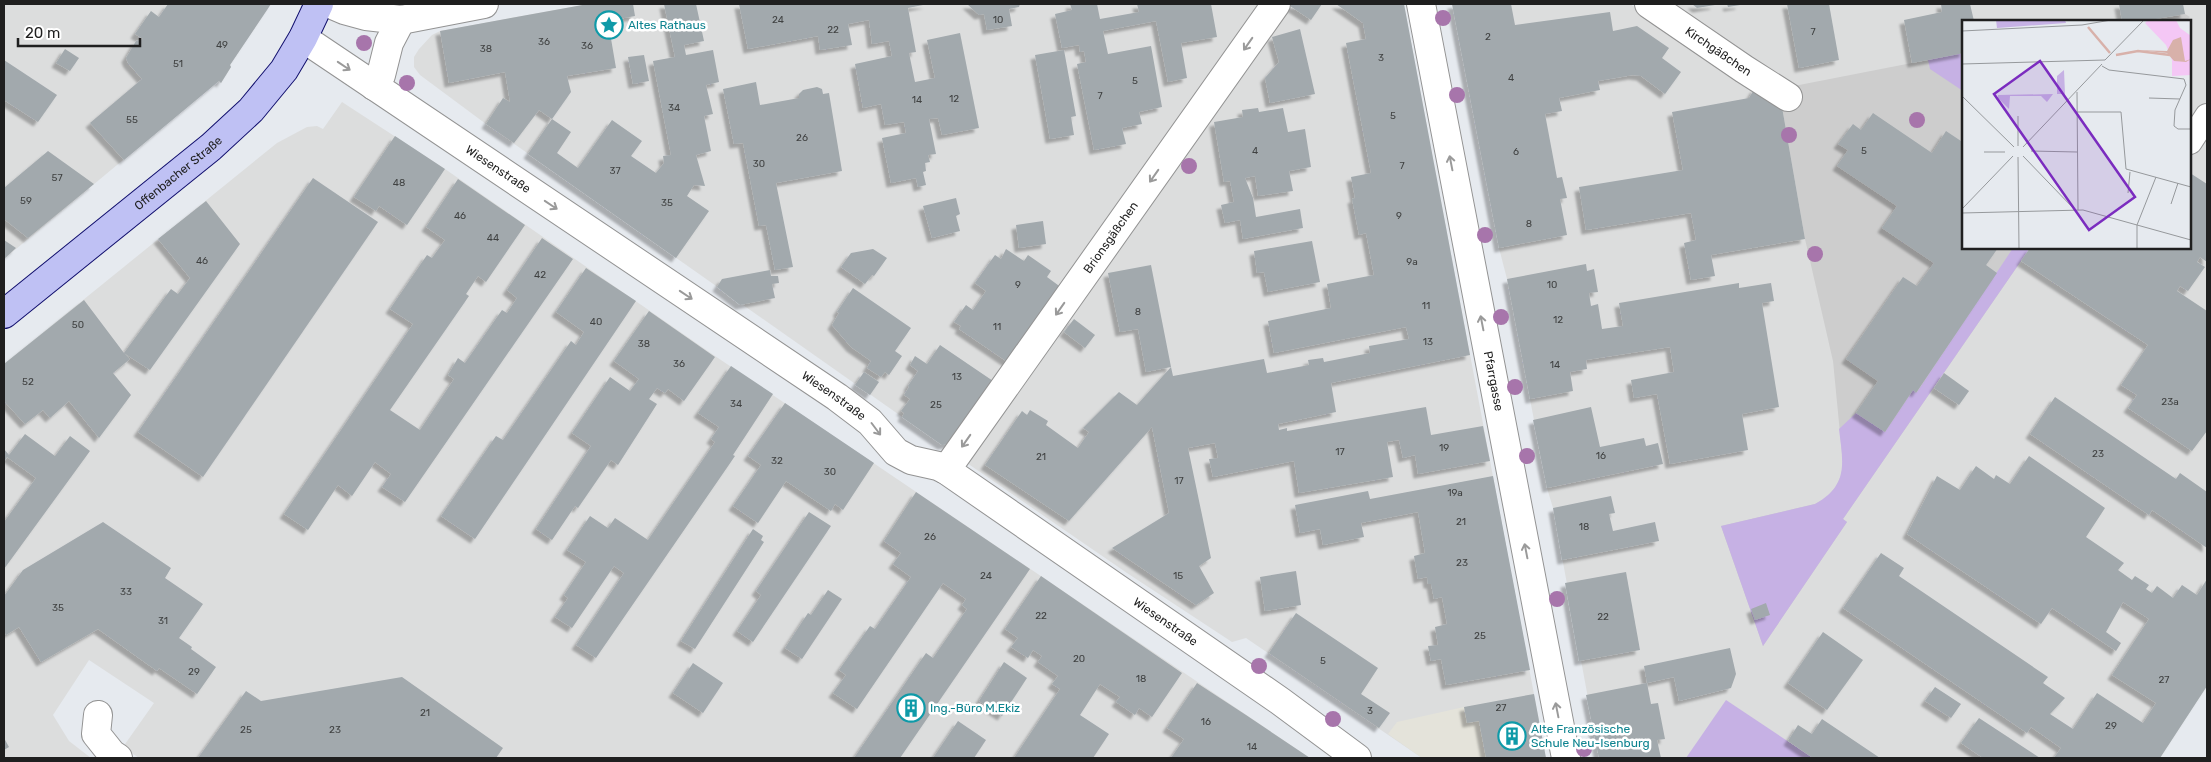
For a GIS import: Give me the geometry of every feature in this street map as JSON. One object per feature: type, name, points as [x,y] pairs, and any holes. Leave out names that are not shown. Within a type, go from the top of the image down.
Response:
[{"type":"street","name":"Offenbacher Straße","points":[[4,314],[233,128],[263,99],[284,70],[303,38],[319,4]]},
{"type":"street","points":[[330,4],[366,16],[401,20],[484,4]]},
{"type":"street","name":"Brionsgäßchen","points":[[946,470],[1276,4]]},
{"type":"street","name":"Pfarrgasse","points":[[1421,4],[1566,758]]},
{"type":"street","name":"Kirchgäßchen","points":[[1649,4],[1744,70],[1788,96]]},
{"type":"street","points":[[374,86],[381,74],[389,43],[401,20]]},
{"type":"street","name":"Wiesenstraße","points":[[303,38],[844,402],[870,422],[896,452],[912,460],[946,470],[1280,701],[1357,758]]},
{"type":"street","points":[[98,715],[96,734],[112,754],[118,758]]},
{"type":"lane","points":[[2191,140],[2207,116]]},
{"type":"lane","points":[[2191,143],[2207,154]]},
{"type":"shaded area","points":[[4,4],[271,4],[230,65],[231,67],[221,83],[218,81],[4,259]]},
{"type":"shaded area","points":[[588,4],[1264,4],[955,443],[942,445],[486,124],[420,75],[414,67],[414,57],[419,49],[432,35],[440,31]]},
{"type":"shaded area","points":[[1289,4],[1404,4],[1546,758],[1422,758],[1246,638],[1232,642],[1127,573],[964,461]]},
{"type":"shaded area","points":[[1452,4],[1630,4],[1755,88],[1667,4],[2207,4],[2207,686],[2160,758],[1599,758],[1553,508],[1547,488],[1507,279],[1499,248]]},
{"type":"shaded area","points":[[2185,14],[2190,17],[2187,20],[2150,20]]},
{"type":"shaded area","points":[[1962,53],[1962,249],[2029,249],[1843,519],[1847,522],[1763,646],[1721,526],[1815,504],[1826,498],[1835,488],[1841,476],[1843,464],[1833,361],[1805,239],[1782,107],[1794,86]]},
{"type":"shaded area","points":[[1962,53],[1962,90],[1930,69],[1928,60]]},
{"type":"shaded area","points":[[342,102],[445,169],[715,356],[1310,758],[139,758],[123,747],[154,703],[89,660],[53,715],[69,741],[91,758],[4,758],[4,364],[277,143],[307,127],[317,126],[323,129]]},
{"type":"shaded area","points":[[2012,249],[2029,249],[1843,519],[1847,522],[1763,646],[1721,526],[1815,504],[1826,497],[1839,481],[1841,472],[1842,452],[1839,429],[1856,413],[1885,432],[1913,390],[1917,392]]},
{"type":"shaded area","points":[[1726,700],[1813,758],[1686,758]]},
{"type":"shaded area","points":[[1464,707],[1479,721],[1486,758],[1422,758],[1388,734],[1397,722]]},
{"type":"building","points":[[168,4],[271,4],[230,65],[231,67],[221,83],[219,81],[124,160],[90,123],[142,79],[126,58],[136,41],[143,39],[135,34],[151,11],[159,17]]},
{"type":"building","points":[[588,4],[633,4],[635,16],[608,21],[616,68],[567,76],[571,92],[552,119],[539,110],[514,143],[486,124],[503,98],[510,102],[505,72],[449,83],[440,31]]},
{"type":"building","points":[[664,4],[696,4],[704,41],[684,45],[686,55],[713,50],[719,82],[706,85],[713,114],[704,116],[711,151],[696,155],[705,186],[694,185],[687,196],[709,211],[676,258],[528,154],[552,119],[571,132],[557,153],[578,168],[612,120],[642,141],[631,156],[656,173],[664,163],[663,156],[671,155],[653,61],[675,57]]},
{"type":"building","points":[[739,4],[928,4],[908,8],[916,52],[909,53],[915,82],[935,78],[927,40],[960,33],[979,128],[942,135],[938,118],[929,119],[936,154],[928,155],[930,162],[925,163],[926,171],[923,172],[926,185],[918,187],[916,178],[891,183],[882,138],[906,133],[904,122],[885,125],[881,104],[863,108],[855,64],[892,56],[889,41],[872,44],[869,20],[848,24],[852,45],[820,50],[818,36],[748,49]]},
{"type":"building","points":[[967,4],[1020,4],[1019,7],[1009,9],[1012,26],[987,30],[984,14],[979,15]]},
{"type":"building","points":[[1070,4],[1097,4],[1100,19],[1139,12],[1137,4],[1211,4],[1217,37],[1181,43],[1187,78],[1168,82],[1156,21],[1103,31],[1108,54],[1151,46],[1162,107],[1139,112],[1142,124],[1122,128],[1126,144],[1094,150],[1077,64],[1086,62],[1084,51],[1080,52],[1079,45],[1062,48],[1055,14],[1072,10]]},
{"type":"building","points":[[1287,4],[1322,4],[1311,20]]},
{"type":"building","points":[[1336,4],[1404,4],[1470,355],[1331,383],[1336,412],[1278,424],[1279,430],[1287,428],[1287,431],[1426,407],[1431,435],[1483,426],[1490,461],[1418,474],[1415,455],[1403,458],[1399,440],[1387,442],[1393,477],[1299,493],[1294,461],[1213,477],[1209,459],[1218,458],[1215,443],[1188,448],[1211,558],[1199,566],[1214,593],[1196,605],[1112,548],[1169,513],[1152,427],[1069,521],[985,465],[1022,411],[1027,415],[1030,410],[1048,421],[1046,425],[1078,448],[1089,432],[1083,428],[1119,392],[1137,405],[1171,367],[1173,376],[1264,359],[1267,373],[1309,365],[1308,360],[1323,358],[1324,362],[1370,353],[1369,346],[1409,339],[1406,327],[1274,353],[1268,321],[1331,308],[1327,284],[1374,275],[1366,233],[1359,235],[1352,199],[1355,198],[1351,177],[1371,173],[1346,43],[1366,39],[1363,23]]},
{"type":"building","points":[[1452,4],[1511,4],[1515,25],[1610,12],[1613,31],[1637,26],[1669,48],[1662,58],[1681,72],[1665,94],[1641,76],[1633,75],[1598,81],[1600,90],[1559,98],[1562,111],[1545,114],[1557,178],[1562,177],[1567,198],[1560,199],[1567,235],[1499,248]]},
{"type":"building","points":[[1692,4],[1714,4],[1715,5],[1697,8]]},
{"type":"building","points":[[1727,4],[1740,4],[1740,5],[1728,7]]},
{"type":"building","points":[[1787,4],[1829,4],[1839,60],[1799,68]]},
{"type":"building","points":[[1941,4],[1970,4],[1974,20],[1962,20],[1962,53],[1912,63],[1904,20],[1942,12]]},
{"type":"building","points":[[2119,4],[2183,4],[2185,14],[2150,20],[2122,20]]},
{"type":"building","points":[[1300,29],[1315,94],[1270,103],[1265,78],[1279,62],[1272,37]]},
{"type":"building","points":[[65,49],[79,58],[70,71],[56,63]]},
{"type":"building","points":[[1064,50],[1076,116],[1071,117],[1074,135],[1050,139],[1035,55]]},
{"type":"building","points":[[644,55],[649,81],[633,84],[628,57]]},
{"type":"building","points":[[4,60],[57,95],[38,122],[4,100]]},
{"type":"building","points":[[756,82],[760,105],[799,98],[799,94],[803,90],[817,87],[822,89],[823,94],[829,93],[842,171],[776,183],[793,267],[775,270],[766,225],[759,226],[743,143],[734,144],[723,89]]},
{"type":"building","points":[[1755,88],[1782,107],[1805,239],[1711,255],[1715,276],[1691,280],[1684,243],[1696,240],[1691,213],[1586,230],[1579,187],[1683,170],[1672,112],[1749,98]]},
{"type":"building","points":[[1258,108],[1259,112],[1283,108],[1288,132],[1305,129],[1311,167],[1289,171],[1293,191],[1258,196],[1255,176],[1245,178],[1253,198],[1256,217],[1300,209],[1303,228],[1243,239],[1240,220],[1225,223],[1221,205],[1234,202],[1230,181],[1224,182],[1214,122],[1243,117],[1242,110]]},
{"type":"building","points":[[1873,113],[1932,153],[1946,131],[1962,142],[1962,249],[1997,249],[1986,265],[1997,273],[1916,393],[1913,390],[1885,432],[1856,413],[1878,381],[1846,359],[1903,277],[1917,286],[1934,263],[1882,228],[1897,206],[1837,166],[1848,150],[1838,144],[1853,124],[1861,130]]},
{"type":"building","points":[[395,136],[445,169],[407,225],[379,206],[376,211],[354,197]]},
{"type":"building","points":[[48,151],[94,184],[28,238],[4,219],[4,188]]},
{"type":"building","points":[[2191,174],[2207,184],[2207,262],[2200,257],[2197,262],[2205,267],[2188,291],[2180,286],[2177,291],[2207,311],[2207,431],[2192,451],[2128,408],[2137,395],[2121,385],[2148,345],[2021,261],[2029,249],[2191,249]]},
{"type":"building","points":[[313,178],[378,222],[203,477],[138,432]]},
{"type":"building","points":[[458,179],[525,225],[486,282],[478,276],[466,294],[469,296],[390,410],[420,430],[454,379],[448,375],[458,358],[465,363],[502,310],[507,313],[517,298],[507,290],[542,238],[573,259],[405,502],[382,487],[391,474],[375,462],[352,496],[338,485],[308,530],[284,514],[413,324],[390,309],[427,255],[432,258],[445,240],[426,227]]},
{"type":"building","points":[[956,198],[960,214],[956,216],[960,231],[932,238],[923,206]]},
{"type":"building","points":[[206,201],[240,244],[150,370],[124,353],[171,289],[178,294],[190,278],[158,239]]},
{"type":"building","points":[[1043,221],[1046,244],[1019,248],[1016,225]]},
{"type":"building","points":[[4,240],[16,248],[4,259]]},
{"type":"building","points":[[1312,241],[1320,282],[1268,292],[1264,272],[1257,273],[1254,251]]},
{"type":"building","points":[[873,249],[887,258],[874,276],[872,275],[865,284],[841,267],[851,253]]},
{"type":"building","points":[[1006,249],[1024,261],[1028,255],[1051,271],[1047,277],[1062,288],[1009,363],[959,329],[961,326],[954,322],[966,305],[973,310],[986,291],[975,283],[995,255],[1001,259]]},
{"type":"building","points":[[1586,264],[1587,271],[1594,269],[1598,292],[1589,293],[1591,306],[1598,304],[1602,329],[1623,326],[1619,303],[1739,283],[1739,288],[1771,283],[1774,301],[1762,303],[1779,407],[1742,414],[1748,450],[1670,464],[1657,394],[1634,398],[1631,380],[1674,372],[1670,347],[1586,360],[1587,369],[1570,372],[1573,391],[1530,399],[1507,279]]},
{"type":"building","points":[[1151,265],[1171,367],[1146,372],[1138,329],[1120,332],[1108,273]]},
{"type":"building","points":[[586,268],[636,301],[475,539],[441,516],[496,436],[503,440],[571,341],[576,345],[584,332],[556,312]]},
{"type":"building","points":[[770,270],[771,276],[778,276],[779,283],[772,284],[775,298],[740,305],[717,287],[722,279]]},
{"type":"building","points":[[853,288],[911,328],[895,351],[902,356],[889,375],[885,372],[881,377],[867,368],[871,361],[851,347],[832,325],[839,313],[837,312]]},
{"type":"building","points":[[84,300],[130,359],[113,373],[131,395],[99,438],[69,401],[50,418],[43,410],[25,424],[4,401],[4,364]]},
{"type":"building","points":[[649,311],[715,357],[684,401],[668,389],[665,393],[657,388],[649,399],[657,404],[618,465],[611,460],[578,508],[575,506],[552,540],[536,529],[591,446],[572,433],[610,377],[630,391],[639,379],[614,361]]},
{"type":"building","points":[[1074,319],[1095,335],[1085,348],[1064,332]]},
{"type":"building","points":[[940,345],[996,383],[955,443],[942,445],[902,417],[904,413],[901,411],[910,399],[904,395],[918,371],[910,365],[915,356],[927,364]]},
{"type":"building","points":[[731,366],[773,394],[733,455],[735,456],[596,658],[576,645],[624,573],[614,566],[572,628],[555,617],[568,598],[564,595],[586,562],[567,550],[590,516],[608,528],[615,518],[648,540],[715,442],[711,439],[719,427],[698,413]]},
{"type":"building","points":[[864,372],[879,382],[870,395],[855,385]]},
{"type":"building","points":[[1944,373],[1969,391],[1959,405],[1934,388]]},
{"type":"building","points":[[2055,397],[2176,479],[2180,473],[2207,492],[2207,548],[2152,510],[2149,515],[2030,434]]},
{"type":"building","points":[[785,403],[874,463],[843,510],[835,504],[831,511],[786,481],[758,523],[733,506],[761,465],[748,456]]},
{"type":"building","points":[[1591,407],[1600,447],[1644,438],[1646,446],[1658,443],[1663,464],[1547,488],[1533,420]]},
{"type":"building","points":[[25,434],[55,456],[70,436],[90,451],[4,569],[4,522],[36,478],[7,457],[4,462],[4,449],[9,455]]},
{"type":"building","points":[[2029,456],[2105,508],[2086,537],[2124,563],[2118,570],[2132,580],[2135,576],[2149,585],[2146,589],[2152,593],[2157,586],[2173,598],[2182,585],[2197,595],[2207,579],[2207,686],[2160,758],[2054,758],[2061,748],[2031,727],[2027,733],[1843,608],[1881,553],[1904,568],[1899,576],[2048,677],[2043,683],[2065,698],[2050,714],[2073,729],[2097,693],[2143,723],[2156,703],[2112,675],[2149,619],[2123,602],[2106,632],[2121,643],[2116,651],[2052,608],[2041,624],[1907,534],[1937,476],[1960,490],[1976,466],[1994,479],[1996,475],[2010,484]]},
{"type":"building","points":[[1493,476],[1530,670],[1446,685],[1441,659],[1431,661],[1428,646],[1438,645],[1435,627],[1447,624],[1442,597],[1434,599],[1431,584],[1428,584],[1427,577],[1418,579],[1414,556],[1425,553],[1418,512],[1361,523],[1364,537],[1323,545],[1320,529],[1300,533],[1295,505],[1368,491],[1370,499]]},
{"type":"building","points":[[916,492],[1030,569],[900,758],[854,758],[926,653],[933,658],[967,609],[962,605],[966,599],[943,583],[857,709],[833,693],[846,675],[839,670],[870,626],[875,629],[911,577],[893,564],[901,553],[884,541]]},
{"type":"building","points":[[1611,496],[1615,513],[1609,514],[1613,531],[1655,522],[1659,541],[1562,560],[1553,508]]},
{"type":"building","points":[[809,512],[831,526],[753,642],[737,631],[761,595],[756,591]]},
{"type":"building","points":[[103,522],[171,568],[165,578],[203,604],[179,638],[216,667],[197,694],[159,668],[157,671],[98,629],[41,662],[19,627],[6,635],[4,631],[4,596],[23,570]]},
{"type":"building","points":[[753,529],[763,536],[761,540],[764,542],[695,649],[681,641]]},
{"type":"building","points":[[1296,571],[1301,605],[1265,611],[1260,577]]},
{"type":"building","points":[[1626,572],[1640,650],[1579,661],[1565,583]]},
{"type":"building","points":[[1041,576],[1182,673],[1152,717],[1139,708],[1135,715],[1116,702],[1120,697],[1100,684],[1080,715],[1109,734],[1093,758],[1014,758],[1060,689],[1052,684],[1058,676],[1038,662],[1042,656],[1033,650],[1028,658],[1011,647],[1018,638],[1005,629]]},
{"type":"building","points":[[828,590],[842,599],[802,659],[785,648],[808,613],[811,615]]},
{"type":"building","points":[[1766,603],[1770,615],[1755,620],[1751,609]]},
{"type":"building","points":[[1296,613],[1378,668],[1361,694],[1390,713],[1379,728],[1269,653]]},
{"type":"building","points":[[1823,632],[1863,660],[1827,710],[1788,683]]},
{"type":"building","points":[[1730,648],[1736,674],[1731,688],[1679,701],[1674,677],[1647,683],[1644,666]]},
{"type":"building","points":[[1004,662],[1027,678],[1002,716],[979,701]]},
{"type":"building","points":[[693,663],[723,683],[703,713],[673,693]]},
{"type":"building","points":[[402,677],[503,748],[496,758],[198,758],[246,691],[261,701]]},
{"type":"building","points":[[1197,683],[1310,758],[1171,758],[1184,739],[1167,728]]},
{"type":"building","points":[[1647,683],[1651,704],[1658,703],[1665,739],[1657,740],[1661,758],[1599,758],[1586,695]]},
{"type":"building","points":[[1935,687],[1961,704],[1951,718],[1925,701]]},
{"type":"building","name":"Alte Französische Schule Neu-Isenburg","points":[[1534,694],[1546,758],[1486,758],[1479,721],[1467,723],[1464,707]]},
{"type":"building","points":[[1979,718],[2040,758],[1983,758],[1961,743]]},
{"type":"building","points":[[1822,719],[1880,758],[1813,758],[1788,741],[1798,725],[1812,734]]},
{"type":"building","points":[[958,721],[986,740],[974,758],[933,758]]},
{"type":"building","points":[[4,738],[9,747],[4,750]]},
{"type":"place","name":"Altes Rathaus","points":[[609,25]]},
{"type":"place","name":"Ing.-Büro M.Ekiz","points":[[911,708]]},
{"type":"place","name":"Alte Französische Schule Neu-Isenburg","points":[[1512,736]]}]
